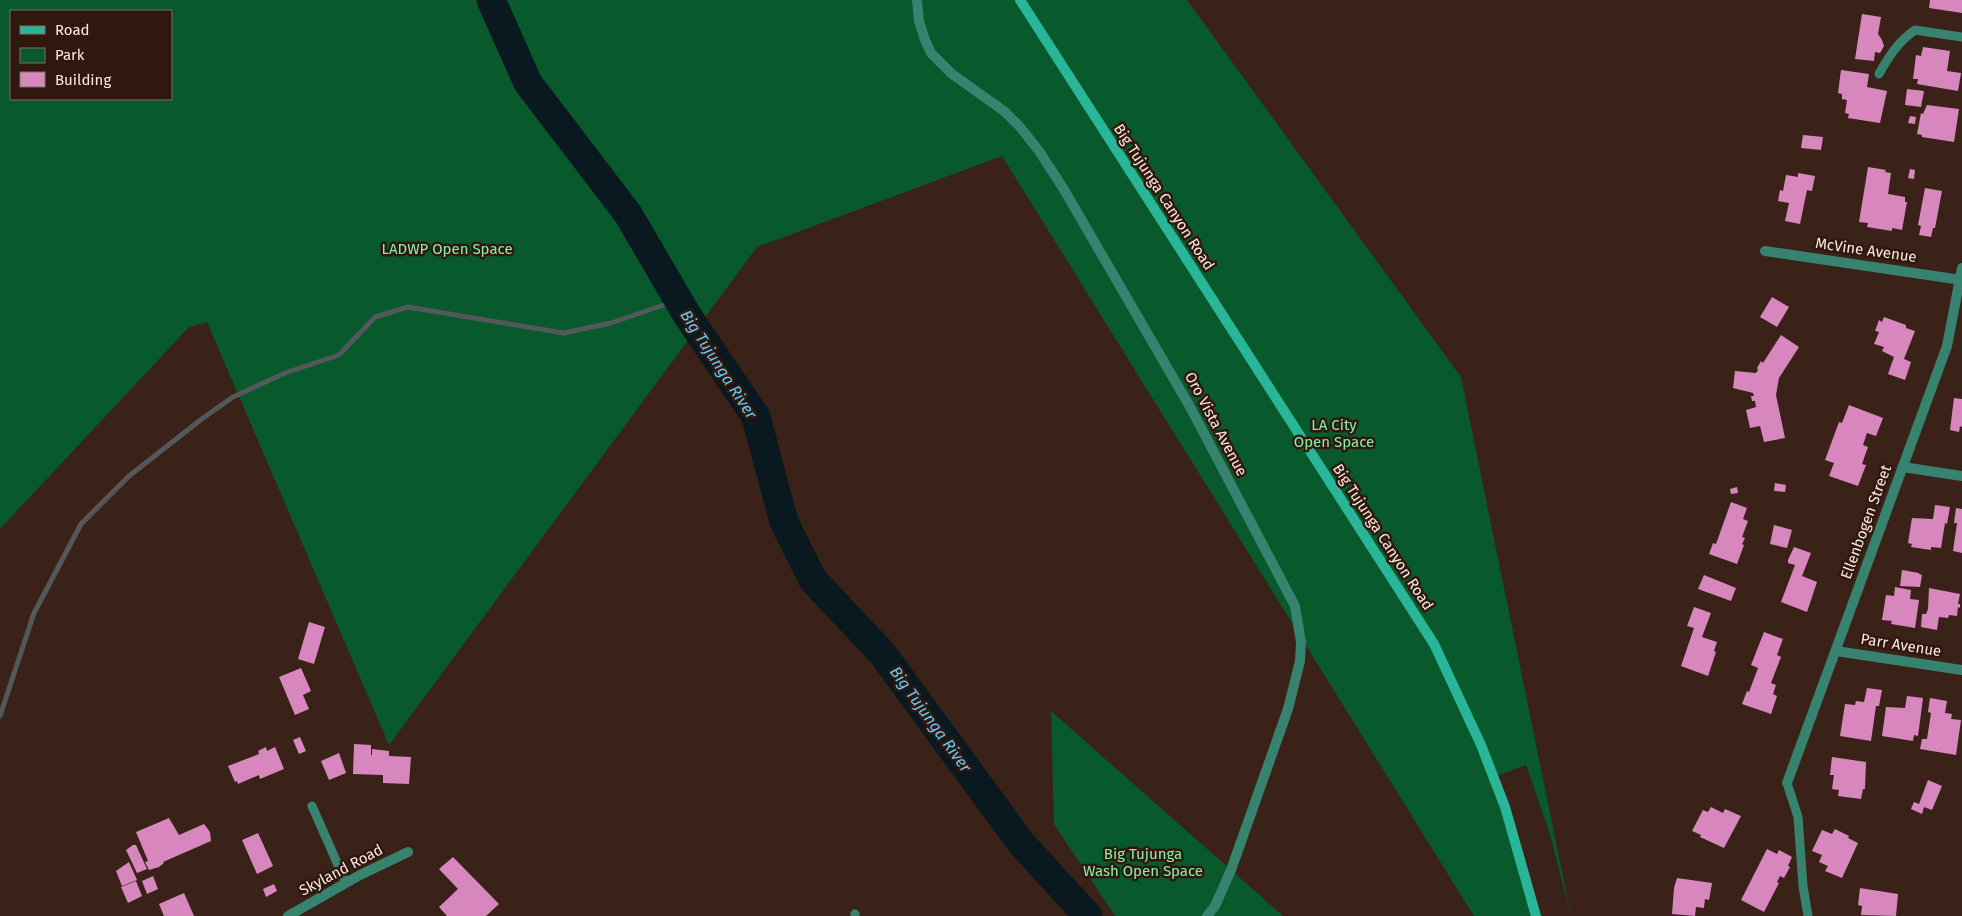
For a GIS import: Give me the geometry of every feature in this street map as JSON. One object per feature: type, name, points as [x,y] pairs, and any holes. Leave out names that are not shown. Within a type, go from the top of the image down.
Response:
[{"type":"street","name":"Oro Vista Avenue","points":[[917,0],[919,21],[931,53],[952,74],[1004,111],[1020,127],[1039,150],[1063,188],[1189,405],[1295,606],[1301,642],[1288,709],[1231,870],[1216,906],[1207,916]]},
{"type":"street","name":"Big Tujunga Canyon Road","points":[[1020,0],[1434,644],[1477,736],[1505,807],[1536,916]]},
{"type":"street","name":"McVine Avenue","points":[[1765,251],[1961,280]]},
{"type":"street","name":"Ellenbogen Street","points":[[1787,783],[1947,346],[1962,268]]},
{"type":"street","points":[[1903,467],[1962,476]]},
{"type":"street","name":"Parr Avenue","points":[[1836,650],[1962,670]]},
{"type":"street","name":"Skyland Road","points":[[288,916],[346,883],[408,852]]},
{"type":"lane","points":[[1880,74],[1889,56],[1902,39],[1915,30],[1962,37]]},
{"type":"lane","points":[[1787,783],[1798,817],[1803,886],[1808,916]]},
{"type":"lane","points":[[312,806],[346,883]]},
{"type":"green space","points":[[0,0],[1187,0],[1461,377],[1571,916],[1550,834],[1526,765],[1496,776],[1537,916],[1474,916],[1002,156],[757,247],[389,745],[207,322],[189,327],[0,529]]},
{"type":"green space","name":"Big Tujunga Wash Open Space","points":[[1051,711],[1283,916],[1115,916],[1054,824]]},
{"type":"building","points":[[1930,0],[1962,0],[1962,13],[1929,8]]},
{"type":"building","points":[[1862,14],[1881,17],[1878,34],[1884,46],[1880,53],[1875,52],[1874,61],[1855,59]]},
{"type":"building","points":[[1923,47],[1950,51],[1947,71],[1961,73],[1958,91],[1917,84],[1918,79],[1913,79],[1916,55],[1921,56]]},
{"type":"building","points":[[1841,70],[1869,74],[1867,87],[1887,91],[1880,123],[1848,118],[1849,114],[1845,113],[1847,100],[1842,99],[1842,94],[1838,93]]},
{"type":"building","points":[[1907,89],[1924,91],[1921,107],[1905,105]]},
{"type":"building","points":[[1927,105],[1959,109],[1954,142],[1922,137],[1922,135],[1917,134],[1921,113],[1923,114]]},
{"type":"building","points":[[1910,116],[1916,117],[1915,124],[1908,123]]},
{"type":"building","points":[[1803,135],[1823,137],[1821,150],[1801,148]]},
{"type":"building","points":[[1868,167],[1886,170],[1885,172],[1891,173],[1888,194],[1905,197],[1905,202],[1907,202],[1902,230],[1892,228],[1892,231],[1867,227],[1868,223],[1859,222]]},
{"type":"building","points":[[1910,169],[1915,170],[1914,179],[1908,178]]},
{"type":"building","points":[[1798,173],[1815,176],[1812,191],[1807,190],[1800,224],[1785,221],[1789,203],[1778,201],[1780,190],[1783,191],[1786,175],[1798,177]]},
{"type":"building","points":[[1925,188],[1942,191],[1935,228],[1933,228],[1931,237],[1919,235],[1921,226],[1918,225]]},
{"type":"building","points":[[1772,297],[1789,307],[1777,327],[1760,317]]},
{"type":"building","points":[[1884,317],[1906,325],[1906,328],[1915,331],[1904,359],[1911,362],[1905,380],[1888,374],[1894,357],[1882,351],[1884,347],[1874,344],[1879,332],[1875,331],[1879,320],[1882,322]]},
{"type":"building","points":[[1781,335],[1799,347],[1779,378],[1776,395],[1785,438],[1764,442],[1760,426],[1750,428],[1746,410],[1756,407],[1755,401],[1752,401],[1751,396],[1754,396],[1753,393],[1733,388],[1735,371],[1756,373],[1761,361],[1763,363]]},
{"type":"building","points":[[1954,398],[1962,399],[1962,427],[1960,426],[1959,432],[1950,430]]},
{"type":"building","points":[[1849,405],[1883,418],[1876,436],[1867,433],[1863,445],[1868,447],[1862,464],[1866,465],[1858,486],[1829,476],[1834,463],[1825,460],[1839,422],[1842,423]]},
{"type":"building","points":[[1775,483],[1786,485],[1785,492],[1774,491]]},
{"type":"building","points":[[1737,487],[1738,493],[1731,494],[1730,489]]},
{"type":"building","points":[[1731,502],[1747,508],[1743,519],[1748,521],[1742,537],[1745,538],[1742,544],[1744,545],[1737,564],[1709,554],[1713,543],[1716,544]]},
{"type":"building","points":[[1935,505],[1950,507],[1941,548],[1931,547],[1931,550],[1911,547],[1912,544],[1908,543],[1912,518],[1933,519]]},
{"type":"building","points":[[1956,508],[1962,509],[1962,553],[1953,551],[1957,523],[1954,523]]},
{"type":"building","points":[[1774,525],[1792,530],[1787,548],[1770,544]]},
{"type":"building","points":[[1794,547],[1811,553],[1802,576],[1817,582],[1807,612],[1781,602],[1795,565],[1788,563]]},
{"type":"building","points":[[1902,570],[1922,575],[1920,587],[1900,586]]},
{"type":"building","points":[[1704,575],[1736,588],[1731,601],[1698,589]]},
{"type":"building","points":[[1895,587],[1911,590],[1910,599],[1919,600],[1915,628],[1891,624],[1892,621],[1882,620],[1886,595],[1894,596]]},
{"type":"building","points":[[1929,588],[1960,594],[1958,604],[1960,604],[1960,608],[1958,607],[1957,616],[1939,617],[1937,630],[1921,627],[1922,614],[1926,614],[1928,609]]},
{"type":"building","points":[[1694,607],[1711,613],[1702,637],[1717,642],[1714,651],[1716,652],[1708,676],[1681,666],[1694,628],[1687,626]]},
{"type":"building","points":[[309,622],[325,627],[314,664],[298,659]]},
{"type":"building","points":[[1764,632],[1783,639],[1777,655],[1781,657],[1771,683],[1776,685],[1773,694],[1777,696],[1771,714],[1742,704],[1747,691],[1749,692],[1758,668],[1751,665]]},
{"type":"building","points":[[301,668],[311,691],[303,695],[309,709],[295,715],[279,677]]},
{"type":"building","points":[[1867,688],[1882,690],[1879,706],[1876,706],[1871,741],[1840,736],[1845,704],[1855,705],[1856,701],[1864,702]]},
{"type":"building","points":[[1907,696],[1923,698],[1918,736],[1914,735],[1913,741],[1882,736],[1886,707],[1905,708]]},
{"type":"building","points":[[1930,698],[1947,701],[1945,713],[1952,714],[1951,719],[1961,720],[1956,755],[1920,749],[1922,739],[1927,739],[1931,713],[1928,712]]},
{"type":"building","points":[[300,737],[306,751],[299,754],[293,740]]},
{"type":"building","points":[[354,744],[371,745],[371,755],[372,749],[389,751],[389,756],[411,757],[409,784],[383,783],[383,775],[353,774]]},
{"type":"building","points":[[266,747],[267,751],[275,747],[284,769],[260,779],[259,775],[238,784],[237,781],[235,782],[228,766],[259,754],[258,751]]},
{"type":"building","points":[[339,753],[346,773],[329,780],[321,761]]},
{"type":"building","points":[[1832,757],[1866,762],[1865,789],[1863,789],[1861,799],[1838,796],[1839,790],[1832,789],[1834,775],[1830,775]]},
{"type":"building","points":[[1928,780],[1942,786],[1932,810],[1924,807],[1922,814],[1911,809],[1914,802],[1919,804]]},
{"type":"building","points":[[1711,807],[1723,813],[1725,809],[1741,816],[1724,848],[1700,837],[1701,835],[1692,831],[1703,810],[1708,812]]},
{"type":"building","points":[[169,818],[179,835],[204,824],[210,832],[211,841],[163,862],[159,867],[149,870],[145,862],[148,861],[136,832]]},
{"type":"building","points":[[1835,829],[1858,843],[1842,878],[1825,871],[1828,866],[1819,862],[1822,855],[1812,851],[1822,830],[1832,834]]},
{"type":"building","points":[[258,833],[273,866],[257,874],[242,840]]},
{"type":"building","points":[[136,845],[147,869],[137,873],[126,850]]},
{"type":"building","points":[[1767,849],[1777,854],[1779,850],[1792,857],[1788,866],[1790,867],[1784,878],[1780,876],[1777,882],[1779,883],[1764,912],[1741,900]]},
{"type":"building","points":[[453,857],[499,904],[486,916],[447,916],[439,907],[458,889],[439,869]]},
{"type":"building","points":[[129,862],[137,880],[122,886],[116,871]]},
{"type":"building","points":[[153,876],[158,889],[147,894],[142,881]]},
{"type":"building","points":[[1677,878],[1712,883],[1709,900],[1705,899],[1704,908],[1696,907],[1695,916],[1672,914],[1674,888]]},
{"type":"building","points":[[136,881],[142,896],[128,903],[121,887]]},
{"type":"building","points":[[274,884],[277,891],[266,897],[263,889]]},
{"type":"building","points":[[1860,888],[1898,894],[1896,916],[1861,915],[1862,906],[1858,905]]},
{"type":"building","points":[[184,893],[194,916],[164,916],[159,904]]},
{"type":"waterway","name":"Big Tujunga River","points":[[491,0],[528,83],[628,214],[687,315],[756,417],[784,522],[813,580],[882,653],[1021,843],[1088,916]]},
{"type":"waterway","points":[[0,716],[34,613],[81,524],[129,476],[233,397],[285,373],[339,355],[375,317],[408,307],[564,333],[611,323],[678,300]]},
{"type":"park label","name":"LADWP Open Space","points":[[447,249]]},
{"type":"park label","name":"LA City Open Space","points":[[1334,434]]}]
